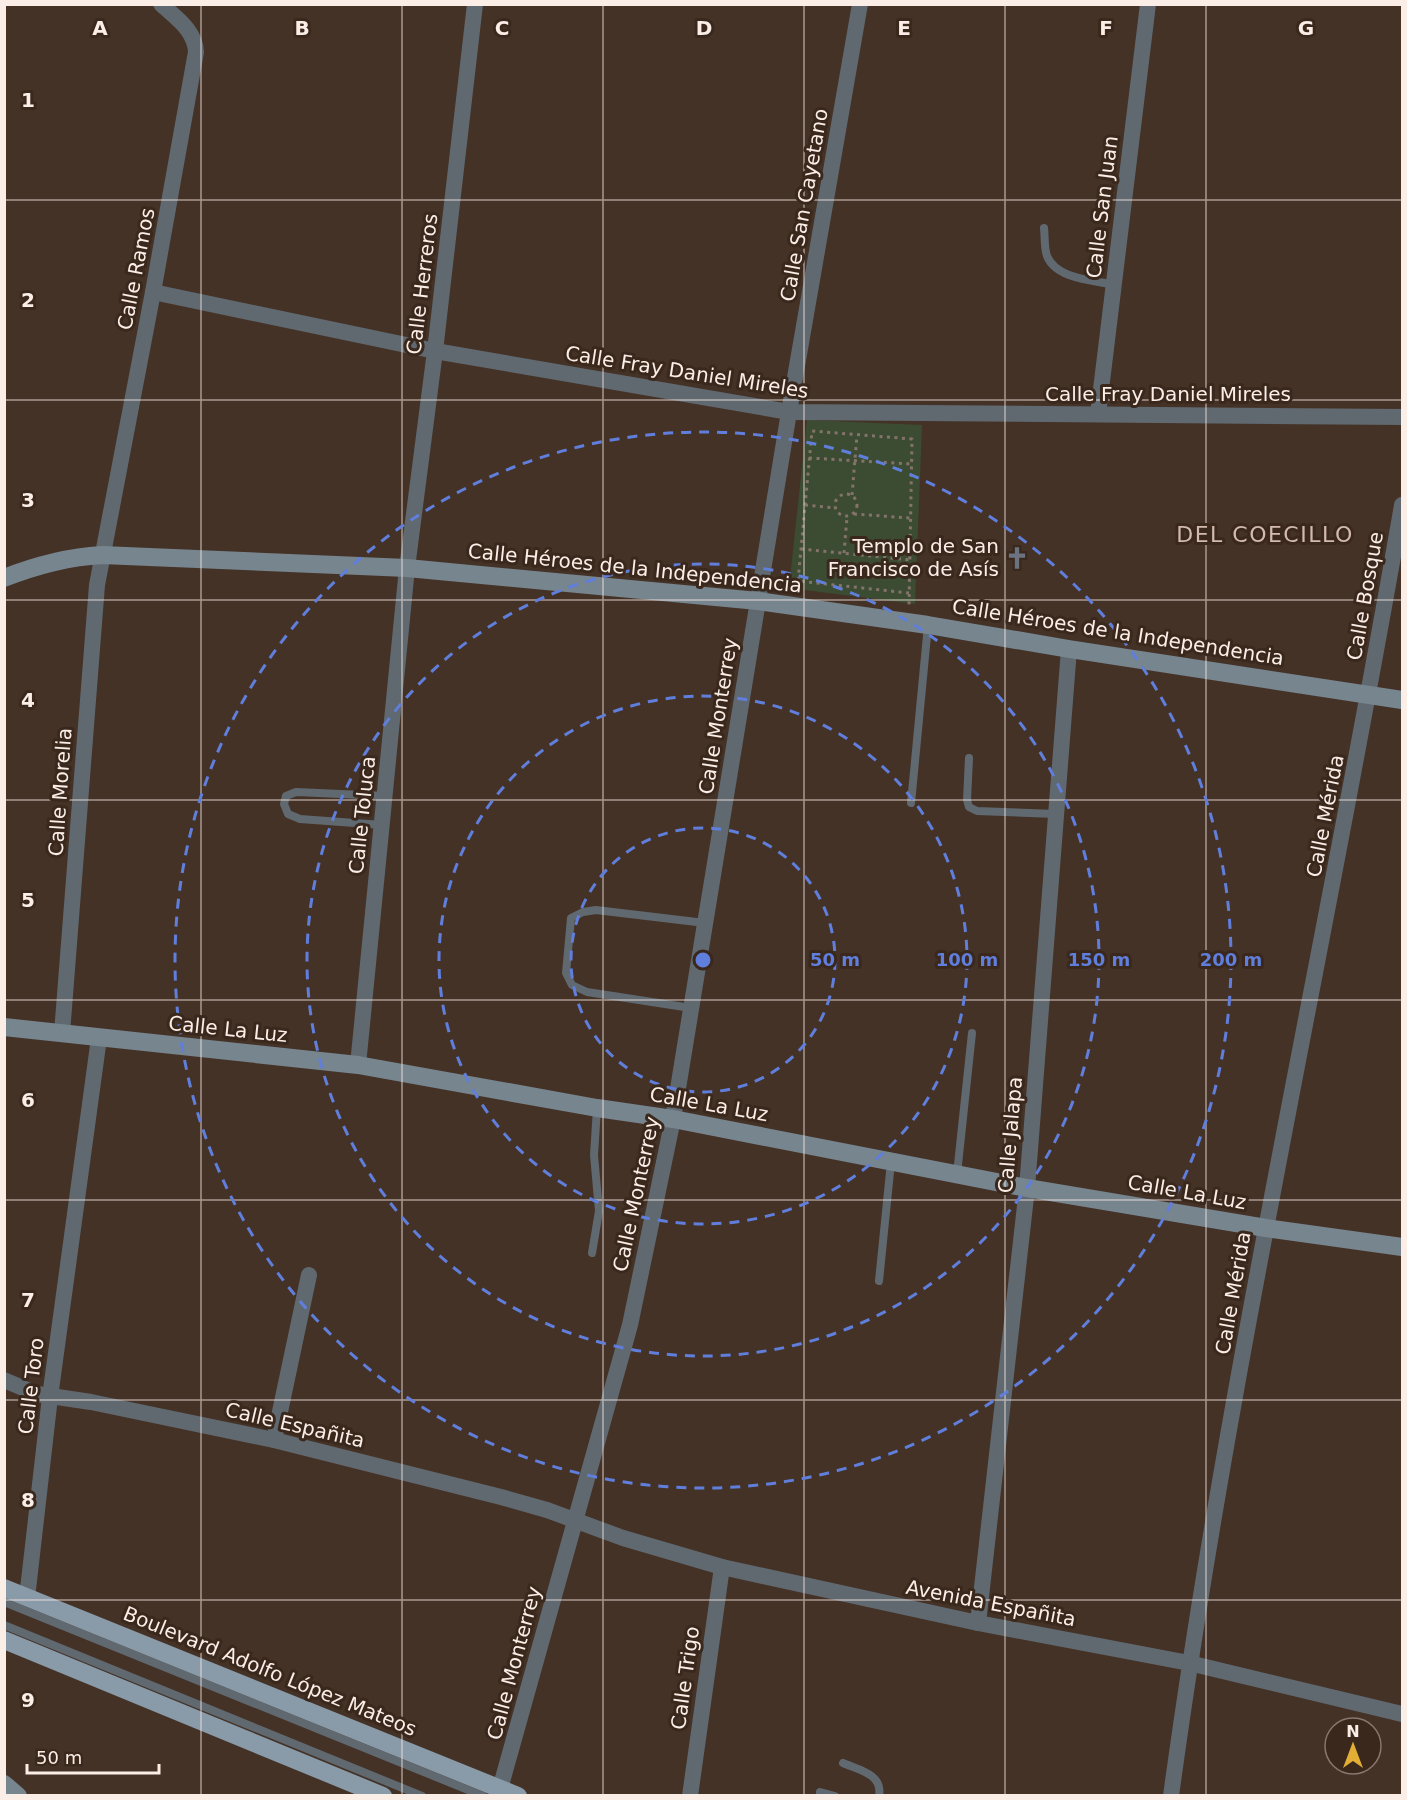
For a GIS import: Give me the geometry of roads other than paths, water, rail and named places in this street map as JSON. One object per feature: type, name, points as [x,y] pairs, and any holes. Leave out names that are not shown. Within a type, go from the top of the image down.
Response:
[{"type":"main road","name":"Boulevard Adolfo López Mateos","points":[[4,1588],[506,1793]]},
{"type":"main road","points":[[4,1640],[383,1796]]},
{"type":"street","name":"Calle Ramos","points":[[102,555],[153,292],[196,52],[196,40],[187,27],[161,4]]},
{"type":"street","name":"Calle Herreros","points":[[407,568],[435,351],[475,4]]},
{"type":"street","name":"Calle San Cayetano","points":[[789,412],[860,4]]},
{"type":"street","name":"Calle San Juan","points":[[1098,414],[1148,4]]},
{"type":"street","name":"Calle Fray Daniel Mireles","points":[[153,292],[435,351],[789,412],[1402,417]]},
{"type":"street","name":"Calle Monterrey","points":[[506,1793],[575,1520],[630,1325],[673,1119],[789,412]]},
{"type":"street","name":"Calle Bosque","points":[[1370,695],[1402,505]]},
{"type":"street","name":"Calle Héroes de la Independencia","points":[[4,578],[44,563],[74,556],[102,555],[407,568],[758,601],[928,625],[1402,700]]},
{"type":"street","name":"Calle Morelia","points":[[62,1034],[97,585],[102,555]]},
{"type":"street","name":"Calle Toluca","points":[[358,1065],[407,568]]},
{"type":"street","name":"Calle Jalapa","points":[[978,1623],[1027,1188],[1069,649]]},
{"type":"street","name":"Calle Mérida","points":[[1171,1796],[1189,1663],[1266,1228],[1370,695]]},
{"type":"street","name":"Calle La Luz","points":[[4,1027],[358,1065],[597,1108],[673,1119],[1027,1188],[1266,1228],[1402,1247]]},
{"type":"street","name":"Calle Toro","points":[[27,1598],[50,1397],[99,1038]]},
{"type":"street","points":[[274,1440],[309,1275]]},
{"type":"street","name":"Calle Españita","points":[[4,1380],[21,1389],[50,1397],[91,1402],[274,1440],[501,1497],[575,1520]]},
{"type":"street","name":"Avenida Españita","points":[[575,1520],[623,1538],[722,1567],[978,1623],[1189,1663],[1402,1714]]},
{"type":"street","name":"Calle Trigo","points":[[690,1796],[722,1567]]},
{"type":"street","points":[[4,1784],[18,1796]]},
{"type":"lane","points":[[1044,228],[1047,255],[1052,264],[1064,274],[1114,285]]},
{"type":"lane","points":[[911,803],[928,625]]},
{"type":"lane","points":[[969,758],[967,800],[969,807],[977,811],[1056,814]]},
{"type":"lane","points":[[382,825],[300,819],[288,814],[284,804],[286,796],[296,792],[384,796]]},
{"type":"lane","points":[[691,1008],[587,992],[572,985],[566,973],[572,918],[583,912],[596,910],[705,923]]},
{"type":"lane","points":[[957,1174],[972,1034]]},
{"type":"lane","points":[[592,1253],[599,1211],[594,1155],[597,1108]]},
{"type":"lane","points":[[879,1281],[891,1161]]},
{"type":"lane","points":[[4,1602],[483,1796]]},
{"type":"lane","points":[[4,1625],[423,1796]]},
{"type":"lane","points":[[843,1763],[877,1780],[880,1786],[879,1796]]},
{"type":"lane","points":[[820,1792],[835,1796]]},
{"type":"place","name":"Templo de San Francisco de Asís","points":[[1017,558]]},
{"type":"district","name":"DEL COECILLO","points":[[1265,534]]}]
